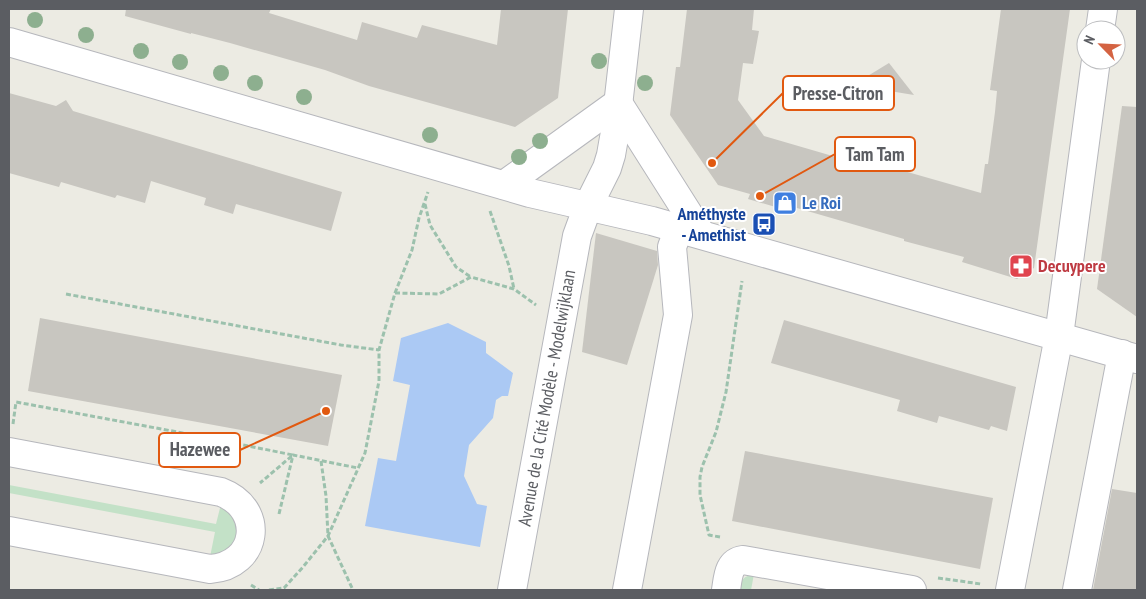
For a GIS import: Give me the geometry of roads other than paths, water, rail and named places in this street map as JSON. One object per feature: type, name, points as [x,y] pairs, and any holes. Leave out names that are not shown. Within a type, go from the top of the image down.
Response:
[{"type":"street","name":"Avenue de la Cité Modèle - Modelwijklaan","points":[[512,590],[577,236],[611,155],[629,9]]},
{"type":"street","points":[[9,42],[548,198],[690,231],[1130,356],[1078,590]]},
{"type":"street","points":[[997,587],[1059,336],[1095,70]]},
{"type":"street","points":[[504,185],[618,103],[690,231]]},
{"type":"street","points":[[627,590],[678,315],[672,247],[690,231]]},
{"type":"street","points":[[9,452],[220,492],[238,501],[249,517],[250,527],[248,545],[239,558],[225,566],[210,568],[9,531]]},
{"type":"street","points":[[726,590],[730,568],[738,561],[743,560],[921,583]]},
{"type":"water","points":[[448,323],[486,342],[486,353],[513,373],[508,396],[502,396],[496,400],[493,418],[469,445],[464,476],[477,504],[487,506],[480,547],[365,526],[378,458],[396,461],[410,385],[393,381],[401,338]]},
{"type":"place","name":"Presse-Citron","points":[[712,163]]},
{"type":"place","name":"Tam Tam","points":[[760,196]]},
{"type":"place","name":"Le Roi","points":[[785,203]]},
{"type":"place","name":"Améthyste - Amethist","points":[[764,224]]},
{"type":"place","name":"Decuypere","points":[[1021,266]]},
{"type":"place","name":"Hazewee","points":[[326,411]]}]
